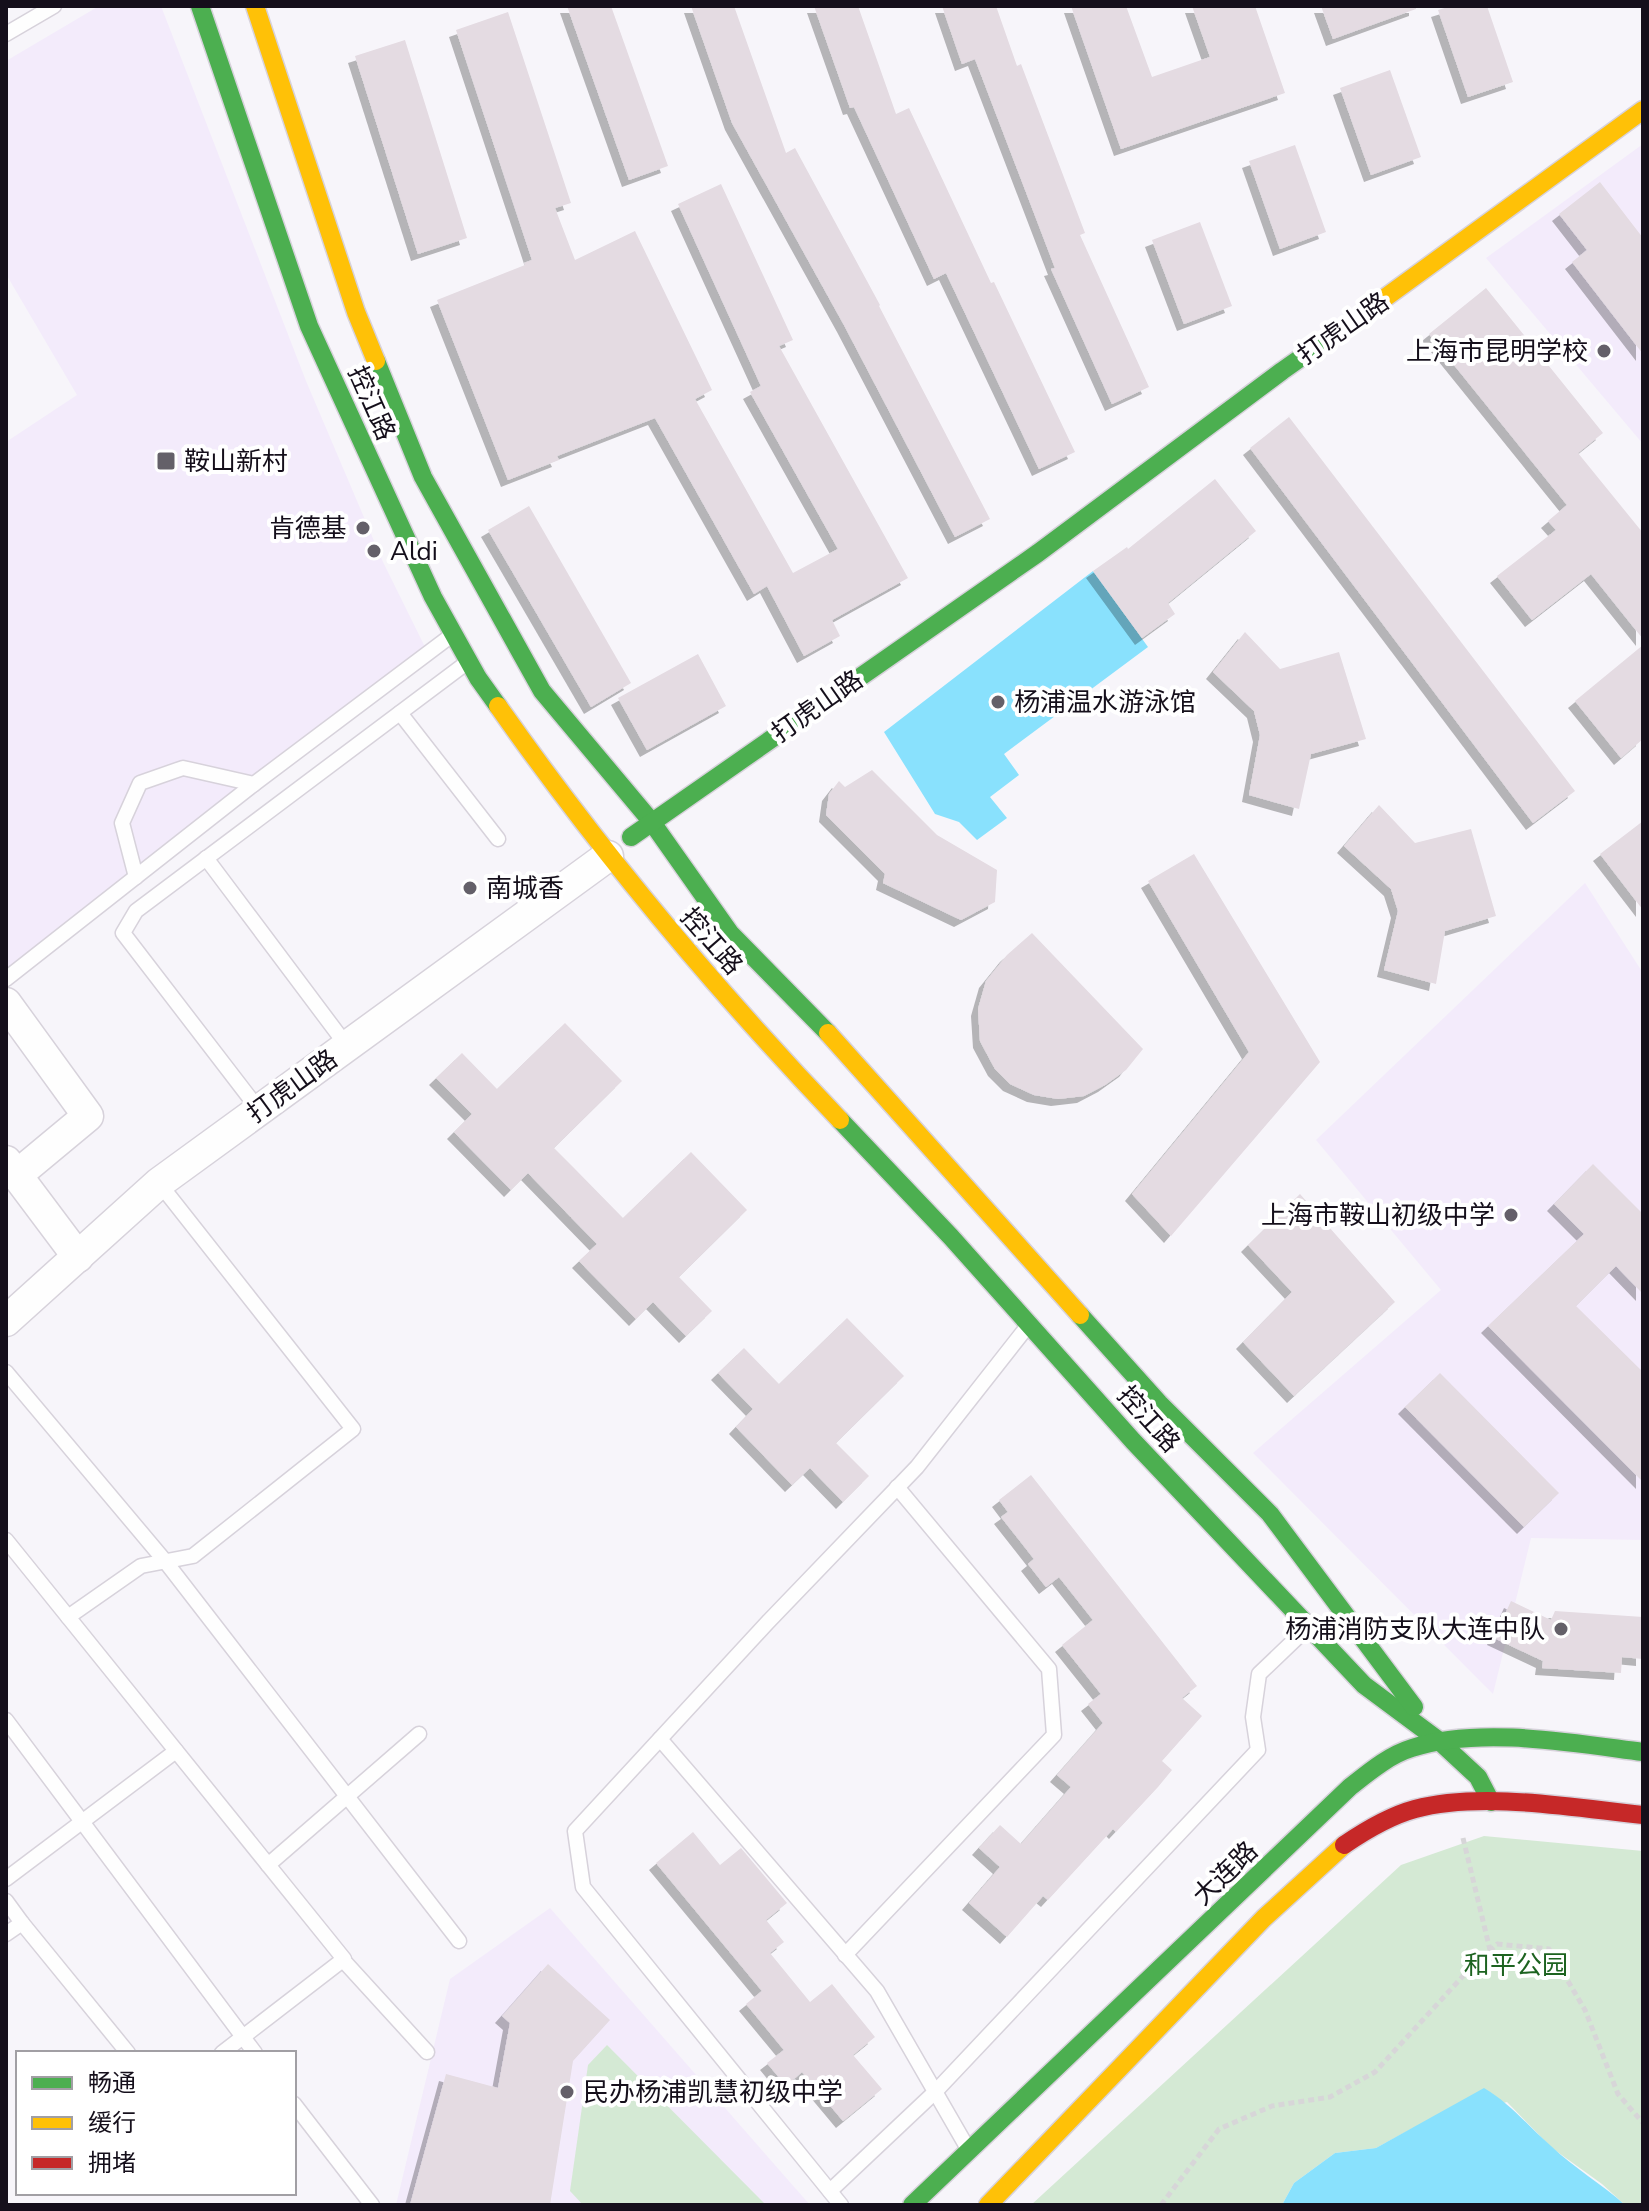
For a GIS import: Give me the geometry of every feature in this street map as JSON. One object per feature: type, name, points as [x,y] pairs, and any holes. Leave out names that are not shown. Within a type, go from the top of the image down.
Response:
[{"type":"main road","name":"控江路","points":[[200,6],[309,326],[381,487],[469,662],[547,776],[680,945],[761,1037],[951,1237],[1133,1441],[1364,1685],[1438,1740],[1478,1777],[1491,1802]]},
{"type":"main road","name":"控江路","points":[[255,6],[356,312],[423,477],[542,691],[651,821],[730,933],[846,1051],[1159,1403],[1270,1514],[1438,1740]]},
{"type":"main road","name":"打虎山路","points":[[608,856],[651,821],[1038,553],[1282,371],[1440,260],[1643,110]]},
{"type":"main road","name":"大连路","points":[[912,2205],[1350,1787],[1385,1760],[1438,1740],[1497,1740],[1643,1752]]},
{"type":"main road","points":[[988,2205],[1264,1918],[1334,1852],[1370,1827],[1416,1809],[1491,1802],[1643,1815]]},
{"type":"street","name":"打虎山路","points":[[6,1321],[159,1183],[608,856]]},
{"type":"street","points":[[6,1003],[88,1116],[11,1168],[78,1257]]},
{"type":"lane","points":[[6,34],[54,6]]},
{"type":"lane","points":[[6,979],[254,784],[453,633]]},
{"type":"lane","points":[[259,1110],[123,933],[136,911],[469,662]]},
{"type":"lane","points":[[400,713],[498,839]]},
{"type":"lane","points":[[136,877],[122,823],[140,783],[183,768],[254,784]]},
{"type":"lane","points":[[206,858],[347,1046]]},
{"type":"lane","points":[[68,1617],[141,1566],[193,1556],[353,1429],[159,1183]]},
{"type":"lane","points":[[841,2205],[583,1887],[575,1831],[917,1467],[1029,1325]]},
{"type":"lane","points":[[6,1372],[165,1561],[459,1941]]},
{"type":"lane","points":[[845,1955],[1054,1735],[1049,1669],[897,1487]]},
{"type":"lane","points":[[8,1546],[343,1960],[427,2052]]},
{"type":"lane","points":[[830,2191],[935,2092],[1258,1750],[1253,1717],[1259,1674],[1308,1626]]},
{"type":"lane","points":[[6,1720],[254,2051]]},
{"type":"lane","points":[[268,1865],[419,1734]]},
{"type":"lane","points":[[660,1739],[877,1991],[969,2151]]},
{"type":"lane","points":[[6,1879],[176,1751]]},
{"type":"lane","points":[[6,1901],[126,2051]]},
{"type":"lane","points":[[6,1934],[22,1923]]},
{"type":"lane","points":[[225,2051],[343,1960]]},
{"type":"lane","points":[[296,2107],[372,2205]]},
{"type":"path","points":[[1455,1804],[1490,1950]]},
{"type":"path","points":[[1161,2205],[1219,2129],[1272,2106],[1330,2097],[1375,2072],[1497,1944],[1549,1949],[1585,2010],[1618,2094],[1643,2123]]},
{"type":"shaded area","points":[[99,6],[161,6],[306,381],[383,562],[426,649],[6,975],[6,442],[77,395],[6,274],[6,61]]},
{"type":"shaded area","name":"上海市昆明学校","points":[[1643,144],[1643,444],[1486,258]]},
{"type":"shaded area","name":"上海市鞍山初级中学","points":[[1585,883],[1643,973],[1643,1540],[1531,1538],[1493,1694],[1253,1453],[1441,1290],[1316,1140]]},
{"type":"shaded area","name":"民办杨浦凯慧初级中学","points":[[550,1908],[810,2205],[396,2205],[450,1979]]},
{"type":"green space","name":"和平公园","points":[[1484,1836],[1643,1851],[1643,2205],[1625,2205],[1552,2148],[1507,2102],[1411,2129],[1376,2148],[1335,2153],[1294,2183],[1282,2205],[1031,2205],[1401,1865]]},
{"type":"green space","points":[[607,2045],[766,2205],[583,2205],[570,2191],[588,2065]]},
{"type":"water","name":"杨浦温水游泳馆","points":[[1093,571],[1148,647],[1004,754],[1019,775],[990,797],[1007,818],[977,840],[959,822],[935,814],[884,732]]},
{"type":"water","points":[[1484,2088],[1625,2205],[1282,2205],[1294,2183],[1335,2153],[1376,2148]]},
{"type":"building","points":[[567,6],[611,6],[668,166],[629,180]]},
{"type":"building","points":[[691,6],[734,6],[786,153],[795,148],[990,519],[955,537],[844,325],[732,123]]},
{"type":"building","points":[[814,6],[858,6],[896,114],[909,108],[1075,452],[1039,469],[946,273],[934,279],[854,107],[850,108]]},
{"type":"building","points":[[942,6],[996,6],[1085,233],[1080,235],[1149,387],[1112,404],[1051,269],[1055,268],[975,59],[962,64]]},
{"type":"building","points":[[1071,6],[1126,6],[1152,77],[1210,57],[1192,6],[1255,6],[1285,93],[1121,149]]},
{"type":"building","points":[[1321,6],[1416,6],[1416,9],[1333,39]]},
{"type":"building","points":[[1451,6],[1487,6],[1513,82],[1468,97],[1438,10]]},
{"type":"building","points":[[508,12],[571,203],[555,208],[575,260],[635,231],[712,390],[695,399],[793,573],[838,549],[750,392],[761,386],[678,204],[721,184],[793,340],[779,346],[908,578],[832,620],[840,636],[804,656],[767,586],[754,594],[655,418],[557,456],[559,460],[508,480],[437,300],[532,260],[456,30]]},
{"type":"building","points":[[405,40],[467,238],[418,254],[355,56]]},
{"type":"building","points":[[1390,70],[1421,157],[1371,175],[1340,88]]},
{"type":"building","points":[[1295,145],[1326,232],[1280,249],[1249,161]]},
{"type":"building","points":[[1600,182],[1643,238],[1643,354],[1572,262],[1587,250],[1559,214]]},
{"type":"building","points":[[1200,222],[1232,306],[1184,324],[1152,240]]},
{"type":"building","points":[[1486,288],[1603,433],[1578,453],[1643,533],[1643,639],[1591,574],[1532,620],[1497,576],[1556,530],[1548,521],[1567,505],[1429,334]]},
{"type":"building","points":[[1289,417],[1575,791],[1533,823],[1250,448]]},
{"type":"building","points":[[1215,479],[1256,531],[1168,603],[1175,614],[1142,638],[1093,571],[1128,549]]},
{"type":"building","points":[[529,506],[631,683],[591,707],[488,530]]},
{"type":"building","points":[[1245,632],[1280,669],[1339,652],[1366,739],[1311,754],[1299,809],[1249,795],[1260,735],[1254,711],[1213,672]]},
{"type":"building","points":[[1643,645],[1643,739],[1621,758],[1575,701]]},
{"type":"building","points":[[698,654],[726,706],[647,750],[618,698]]},
{"type":"building","points":[[872,770],[937,835],[997,870],[995,902],[961,920],[883,883],[885,874],[826,815],[829,794],[839,781],[845,787]]},
{"type":"building","points":[[1379,805],[1415,843],[1471,829],[1496,916],[1445,931],[1436,984],[1384,970],[1398,911],[1391,889],[1344,846]]},
{"type":"building","points":[[1643,821],[1643,910],[1600,854]]},
{"type":"building","points":[[1194,854],[1320,1062],[1171,1236],[1132,1194],[1249,1052],[1148,881]]},
{"type":"building","points":[[1032,933],[1143,1049],[1126,1070],[1084,1096],[1058,1099],[1034,1095],[1010,1084],[995,1069],[980,1041],[978,1009],[986,981],[1007,955]]},
{"type":"building","points":[[565,1023],[622,1081],[554,1148],[623,1218],[691,1152],[747,1210],[679,1277],[712,1311],[686,1336],[653,1302],[636,1319],[579,1261],[597,1244],[528,1173],[511,1190],[454,1132],[472,1114],[436,1078],[462,1053],[497,1089]]},
{"type":"building","points":[[1593,1164],[1643,1214],[1643,1294],[1616,1266],[1576,1306],[1643,1372],[1643,1482],[1488,1326],[1584,1234],[1554,1204]]},
{"type":"building","points":[[1300,1194],[1395,1302],[1294,1396],[1243,1342],[1292,1292],[1248,1245]]},
{"type":"building","points":[[847,1318],[904,1376],[836,1443],[869,1476],[843,1502],[810,1468],[792,1485],[736,1427],[753,1409],[718,1373],[744,1348],[779,1384]]},
{"type":"building","points":[[1440,1373],[1559,1493],[1524,1527],[1405,1407]]},
{"type":"building","points":[[1031,1475],[1197,1686],[1182,1698],[1202,1716],[1162,1761],[1172,1770],[1158,1787],[1116,1832],[1113,1829],[1048,1900],[1043,1896],[1007,1937],[969,1903],[1000,1867],[979,1848],[1000,1825],[1021,1844],[1071,1787],[1057,1775],[1103,1723],[1088,1704],[1101,1694],[1062,1645],[1093,1620],[1059,1577],[1046,1587],[1028,1564],[1034,1559],[1001,1517],[1008,1512],[999,1500]]},
{"type":"building","name":"杨浦消防支队大连中队","points":[[1511,1601],[1551,1620],[1555,1611],[1643,1617],[1643,1659],[1622,1657],[1621,1673],[1542,1668],[1543,1661],[1494,1638]]},
{"type":"building","points":[[693,1832],[720,1865],[741,1848],[787,1903],[766,1920],[784,1942],[770,1953],[810,2002],[832,1984],[875,2037],[853,2055],[882,2089],[843,2121],[802,2072],[786,2086],[767,2063],[784,2050],[746,2004],[762,1991],[656,1863]]},
{"type":"building","points":[[548,1964],[610,2020],[573,2061],[550,2205],[410,2205],[446,2074],[498,2088],[510,2023],[502,2016]]},
{"type":"traffic: fast","points":[[200,6],[309,326],[433,597],[478,678],[498,706]]},
{"type":"traffic: fast","points":[[631,837],[1038,553],[1360,316]]},
{"type":"traffic: fast","points":[[376,361],[423,477],[542,691],[651,821],[730,933],[828,1033]]},
{"type":"traffic: fast","points":[[840,1120],[951,1237],[1133,1441],[1364,1685],[1438,1740],[1478,1777],[1491,1802]]},
{"type":"traffic: fast","points":[[1080,1315],[1159,1403],[1270,1514],[1414,1707]]},
{"type":"traffic: fast","points":[[912,2205],[1350,1787],[1387,1759],[1439,1741],[1497,1737],[1643,1752]]},
{"type":"traffic: slow","points":[[255,6],[356,312],[376,361]]},
{"type":"traffic: slow","points":[[1360,316],[1643,110]]},
{"type":"traffic: slow","points":[[498,706],[578,815],[661,919],[748,1021],[840,1120]]},
{"type":"traffic: slow","points":[[828,1033],[1080,1315]]},
{"type":"traffic: slow","points":[[988,2205],[1264,1918],[1344,1845]]},
{"type":"traffic: jam","points":[[1344,1845],[1396,1815],[1469,1801],[1529,1803],[1643,1815]]},
{"type":"place","name":"上海市昆明学校","points":[[1604,351]]},
{"type":"place","name":"鞍山新村","points":[[166,461]]},
{"type":"place","name":"肯德基","points":[[363,528]]},
{"type":"place","name":"Aldi","points":[[374,551]]},
{"type":"place","name":"杨浦温水游泳馆","points":[[998,702]]},
{"type":"place","name":"南城香","points":[[470,888]]},
{"type":"place","name":"上海市鞍山初级中学","points":[[1511,1215]]},
{"type":"place","name":"杨浦消防支队大连中队","points":[[1561,1629]]},
{"type":"place","name":"民办杨浦凯慧初级中学","points":[[567,2092]]}]
